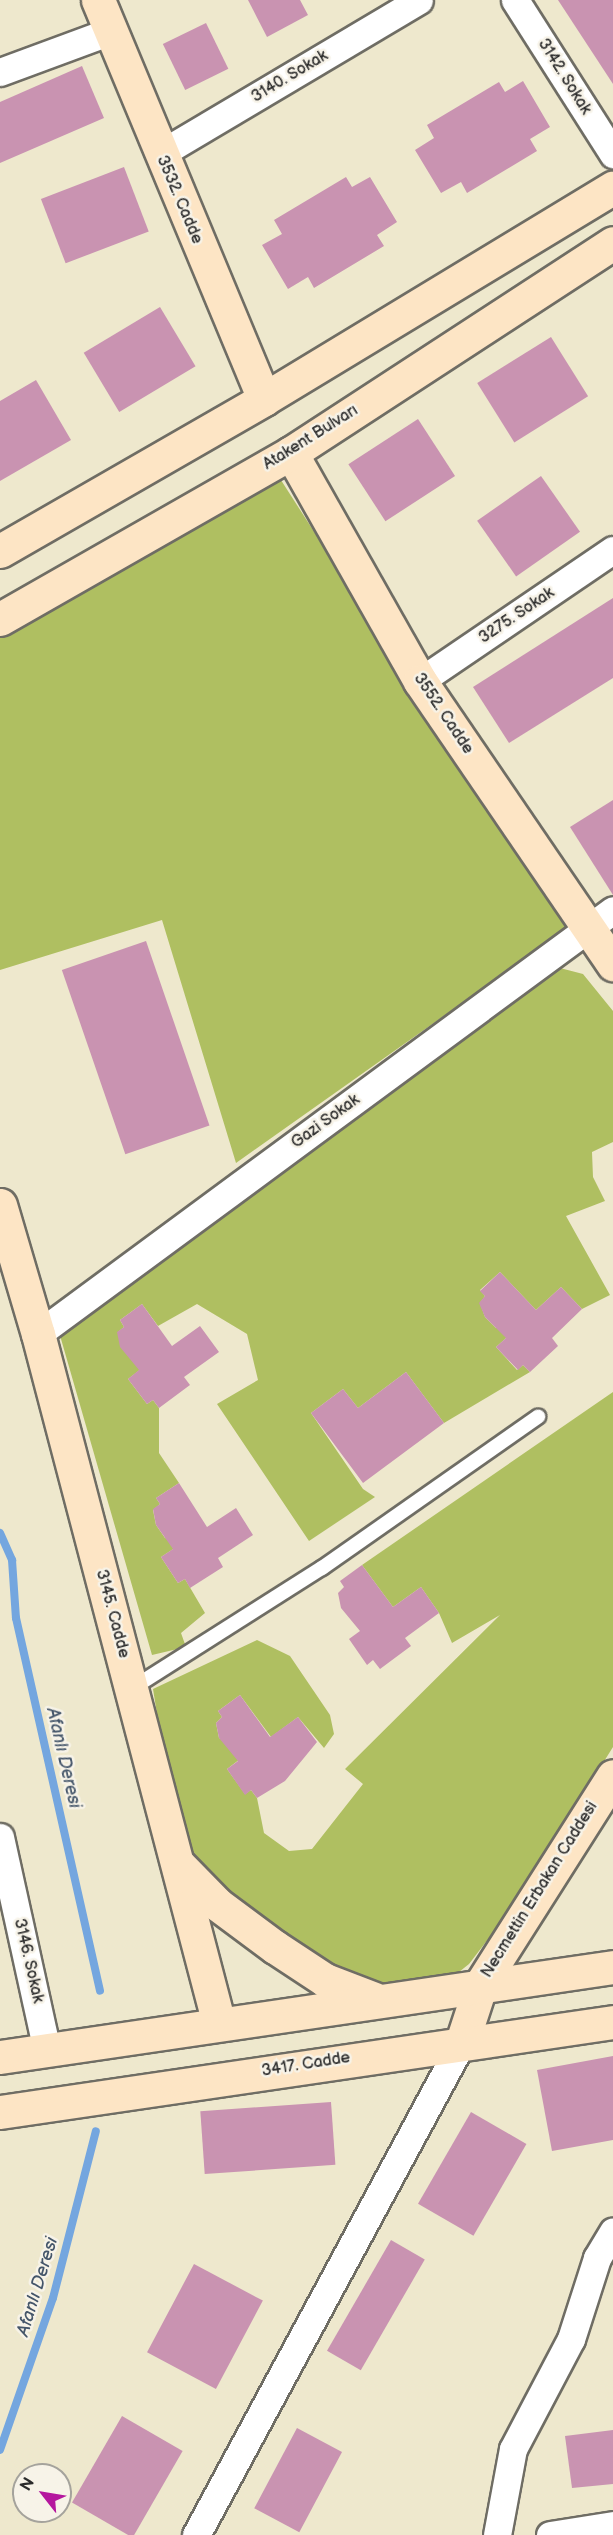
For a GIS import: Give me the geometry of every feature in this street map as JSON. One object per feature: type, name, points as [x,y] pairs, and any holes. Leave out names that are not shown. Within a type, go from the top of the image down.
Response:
[{"type":"street","name":"3532. Cadde","points":[[98,0],[160,154],[264,399]]},
{"type":"street","name":"3140. Sokak","points":[[160,154],[419,0]]},
{"type":"street","name":"3142. Sokak","points":[[516,0],[613,154]]},
{"type":"street","points":[[0,72],[111,31]]},
{"type":"street","points":[[0,550],[264,399],[613,188]]},
{"type":"street","name":"Atakent Bulvarı","points":[[0,619],[291,453],[613,243]]},
{"type":"street","name":"3552. Cadde","points":[[291,453],[420,681],[601,919],[613,964]]},
{"type":"street","name":"3275. Sokak","points":[[420,681],[613,550]]},
{"type":"street","name":"Gazi Sokak","points":[[38,1334],[601,919]]},
{"type":"street","name":"3145. Cadde","points":[[0,1205],[38,1334],[219,2024]]},
{"type":"street","name":"Necmettin Erbakan Caddesi","points":[[462,2042],[481,1984],[613,1776]]},
{"type":"street","name":"3146. Sokak","points":[[0,1837],[47,2050]]},
{"type":"street","points":[[177,1863],[217,1904],[275,1947],[325,1980],[376,2000]]},
{"type":"street","points":[[0,2057],[481,1984],[613,1967]]},
{"type":"street","name":"3417. Cadde","points":[[0,2112],[462,2042],[613,2022]]},
{"type":"street","points":[[196,2535],[462,2042]]},
{"type":"street","points":[[496,2535],[513,2448],[571,2339],[605,2257],[613,2230]]},
{"type":"street","points":[[550,2535],[613,2525]]},
{"type":"lane","points":[[131,1689],[322,1568],[538,1417]]},
{"type":"green space","points":[[279,477],[568,928],[236,1163],[162,920],[0,970],[0,636]]},
{"type":"green space","points":[[560,968],[583,974],[613,1011],[613,1142],[592,1152],[593,1177],[605,1201],[566,1216],[610,1295],[582,1309],[561,1287],[536,1310],[500,1272],[480,1290],[485,1296],[480,1303],[485,1317],[496,1328],[516,1329],[496,1347],[517,1370],[523,1365],[530,1372],[444,1423],[406,1372],[358,1408],[343,1389],[311,1413],[363,1489],[375,1497],[309,1541],[217,1404],[258,1380],[247,1334],[197,1304],[158,1326],[142,1304],[120,1320],[124,1327],[118,1332],[150,1362],[128,1379],[147,1404],[153,1400],[159,1408],[159,1453],[179,1483],[156,1498],[160,1504],[153,1510],[156,1525],[165,1538],[184,1542],[161,1557],[178,1583],[185,1579],[205,1613],[181,1633],[186,1647],[152,1655],[59,1332]]},
{"type":"green space","points":[[613,1392],[613,1747],[512,1908],[469,1964],[444,1984],[379,1994],[326,1973],[194,1869],[162,1745],[153,1689],[257,1640],[290,1656],[330,1715],[334,1734],[324,1748],[298,1717],[271,1737],[240,1695],[218,1711],[222,1717],[216,1723],[219,1738],[248,1753],[227,1769],[245,1794],[251,1790],[257,1798],[264,1833],[289,1851],[312,1849],[363,1784],[345,1769],[500,1615],[452,1643],[439,1613],[421,1587],[393,1607],[362,1565]]},
{"type":"building","points":[[248,0],[300,0],[308,15],[267,37]]},
{"type":"building","points":[[558,0],[613,0],[613,84]]},
{"type":"building","points":[[206,23],[228,69],[185,90],[163,44]]},
{"type":"building","points":[[82,66],[104,118],[0,163],[0,102]]},
{"type":"building","points":[[523,81],[550,127],[530,139],[537,151],[467,193],[461,182],[441,193],[415,150],[434,138],[427,125],[499,82],[505,92]]},
{"type":"building","points":[[124,167],[149,231],[66,263],[41,199]]},
{"type":"building","points":[[346,177],[352,187],[370,177],[397,222],[377,235],[384,246],[314,288],[308,277],[288,289],[262,245],[282,234],[274,220]]},
{"type":"building","points":[[160,307],[196,366],[119,412],[84,353]]},
{"type":"building","points":[[551,337],[588,396],[514,442],[477,383]]},
{"type":"building","points":[[36,380],[71,440],[0,481],[0,401]]},
{"type":"building","points":[[418,419],[455,476],[385,521],[348,464]]},
{"type":"building","points":[[541,476],[580,532],[516,576],[477,521]]},
{"type":"building","points":[[613,598],[613,678],[509,743],[473,687]]},
{"type":"building","points":[[613,800],[613,895],[570,827]]},
{"type":"building","points":[[146,941],[209,1125],[125,1154],[62,970]]},
{"type":"building","points":[[500,1272],[536,1310],[561,1287],[582,1309],[552,1338],[558,1346],[530,1372],[523,1365],[518,1370],[496,1347],[506,1338],[485,1317],[479,1303],[485,1296],[480,1291]]},
{"type":"building","points":[[142,1304],[172,1346],[200,1326],[219,1352],[184,1377],[190,1385],[159,1408],[153,1400],[147,1404],[128,1379],[139,1370],[120,1347],[117,1332],[124,1327],[120,1320]]},
{"type":"building","points":[[406,1372],[444,1423],[363,1483],[311,1413],[343,1389],[358,1408]]},
{"type":"building","points":[[179,1483],[207,1527],[236,1508],[253,1535],[218,1558],[223,1567],[190,1588],[185,1579],[178,1583],[161,1557],[173,1549],[156,1525],[153,1509],[160,1504],[156,1498]]},
{"type":"building","points":[[362,1565],[393,1607],[421,1587],[439,1613],[405,1638],[411,1646],[380,1669],[373,1660],[367,1665],[349,1639],[360,1631],[341,1608],[338,1593],[344,1587],[340,1581]]},
{"type":"building","points":[[240,1695],[270,1737],[298,1717],[317,1742],[285,1781],[257,1798],[251,1790],[245,1795],[227,1769],[238,1761],[219,1738],[216,1723],[222,1717],[218,1711]]},
{"type":"building","points":[[613,2056],[613,2140],[552,2151],[537,2070]]},
{"type":"building","points":[[331,2102],[335,2165],[205,2174],[200,2111]]},
{"type":"building","points":[[471,2112],[526,2144],[473,2236],[418,2204]]},
{"type":"building","points":[[391,2240],[425,2260],[361,2370],[327,2351]]},
{"type":"building","points":[[194,2264],[263,2301],[216,2389],[147,2352]]},
{"type":"building","points":[[122,2416],[183,2451],[134,2535],[128,2535],[72,2503]]},
{"type":"building","points":[[297,2428],[342,2452],[299,2532],[254,2508]]},
{"type":"building","points":[[613,2430],[613,2484],[572,2488],[565,2436]]},
{"type":"waterway","name":"Afanlı Deresi","points":[[0,1533],[12,1560],[16,1618],[100,1991]]},
{"type":"waterway","name":"Afanlı Deresi","points":[[0,2450],[53,2298],[96,2131]]}]
